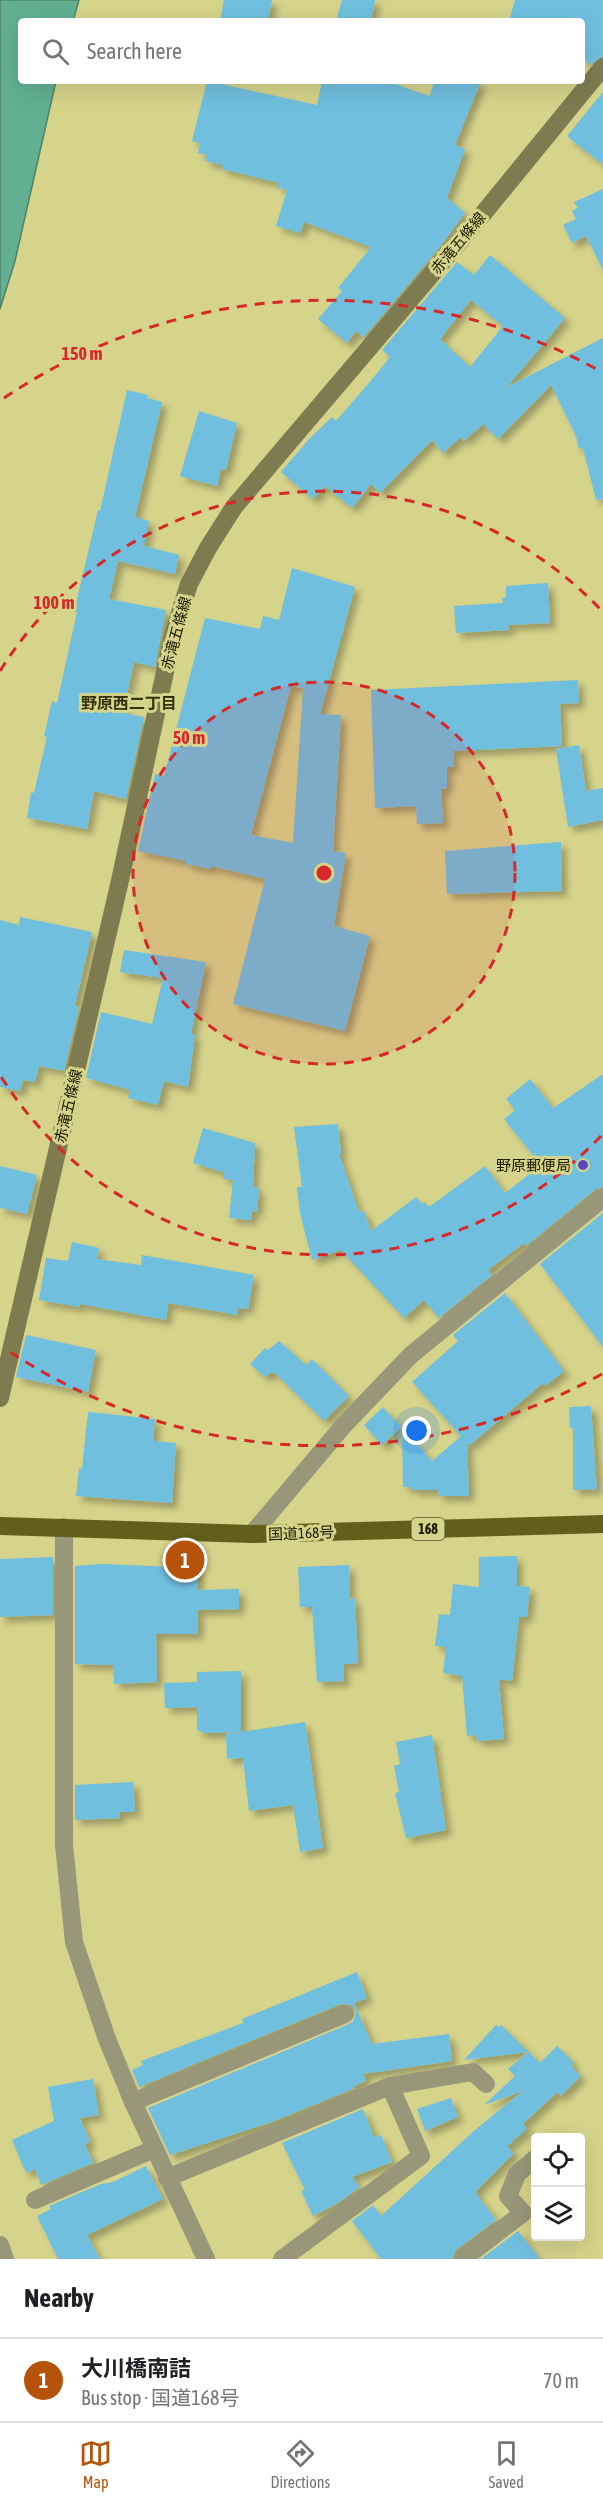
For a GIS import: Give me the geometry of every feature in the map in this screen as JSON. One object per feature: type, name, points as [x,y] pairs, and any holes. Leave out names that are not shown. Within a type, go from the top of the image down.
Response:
[{"type":"highway","name":"国道168号","points":[[0,1526],[252,1534],[603,1524]]},
{"type":"main road","name":"赤滝五條線","points":[[0,1398],[120,885],[173,635],[189,584],[207,548],[234,507],[474,225],[603,67]]},
{"type":"street","points":[[252,1534],[344,1425],[411,1355],[603,1197]]},
{"type":"street","points":[[64,1527],[64,1845],[74,1942],[107,2039],[133,2102],[206,2259]]},
{"type":"street","points":[[133,2102],[345,2014]]},
{"type":"street","points":[[167,2178],[390,2086],[473,2072],[486,2084]]},
{"type":"street","points":[[282,2259],[421,2156],[390,2086]]},
{"type":"street","points":[[35,2200],[154,2149]]},
{"type":"street","points":[[463,2259],[523,2213],[508,2196],[517,2174],[531,2162]]},
{"type":"street","points":[[0,2245],[5,2259]]},
{"type":"shaded area","points":[[0,0],[79,0],[74,18],[18,18],[18,84],[55,84],[15,261],[0,309]]},
{"type":"building","points":[[224,0],[272,0],[269,18],[221,18]]},
{"type":"building","points":[[342,0],[375,0],[372,18],[337,18]]},
{"type":"building","points":[[515,0],[603,0],[603,56],[590,65],[585,59],[585,18],[510,18]]},
{"type":"building","points":[[206,84],[221,84],[317,105],[321,84],[395,84],[429,96],[434,84],[480,84],[455,145],[465,149],[447,198],[465,213],[439,248],[364,337],[356,331],[347,343],[318,319],[342,291],[338,288],[371,247],[304,222],[300,233],[276,226],[287,190],[277,187],[279,183],[222,169],[223,165],[205,161],[207,155],[198,153],[200,143],[192,141]]},
{"type":"building","points":[[603,92],[603,165],[567,136]]},
{"type":"building","points":[[603,189],[603,270],[586,236],[572,243],[563,225],[576,219],[572,211],[578,208],[574,202]]},
{"type":"building","points":[[490,255],[565,318],[507,387],[603,338],[603,499],[596,500],[583,448],[579,449],[576,436],[551,385],[498,439],[483,424],[464,441],[461,437],[443,453],[432,440],[380,493],[371,484],[352,508],[325,486],[313,499],[281,472],[309,439],[332,417],[336,421],[369,383],[390,357],[382,350],[457,262],[474,275]],"holes":[[[471,300],[503,326],[470,367],[440,339]]]},
{"type":"building","points":[[127,390],[148,395],[147,398],[162,402],[135,517],[149,521],[144,546],[179,555],[175,574],[118,561],[109,599],[166,610],[155,667],[134,662],[123,713],[144,717],[126,799],[94,791],[87,829],[27,818],[31,792],[34,793],[47,737],[44,736],[52,701],[57,703],[77,612],[74,612],[98,510],[100,511]]},
{"type":"building","points":[[199,411],[237,423],[226,470],[221,469],[217,486],[180,476]]},
{"type":"building","points":[[292,568],[355,587],[320,714],[341,715],[333,851],[346,853],[334,926],[370,936],[345,1031],[233,1004],[265,879],[211,866],[210,869],[186,864],[186,861],[138,851],[155,774],[164,776],[205,618],[260,629],[263,616],[279,620]],"holes":[[[291,686],[303,688],[293,843],[251,835]]]},
{"type":"building","points":[[548,583],[550,623],[508,625],[509,630],[456,633],[454,606],[503,603],[502,598],[506,597],[506,586]]},
{"type":"building","points":[[578,680],[579,703],[560,704],[562,746],[453,751],[454,767],[447,767],[447,788],[441,789],[443,823],[417,824],[416,806],[375,808],[371,690]]},
{"type":"building","points":[[579,745],[586,791],[603,788],[603,820],[568,827],[556,749]]},
{"type":"building","points":[[561,842],[562,891],[447,894],[445,851]]},
{"type":"building","points":[[20,917],[92,932],[75,1006],[79,1007],[64,1071],[39,1066],[35,1082],[23,1080],[20,1091],[0,1087],[0,920],[19,925]]},
{"type":"building","points":[[124,950],[206,962],[191,1034],[195,1035],[188,1087],[164,1081],[158,1105],[128,1098],[130,1090],[86,1078],[101,1012],[152,1024],[163,978],[120,972]]},
{"type":"building","points":[[603,1074],[603,1187],[596,1189],[526,1246],[524,1243],[488,1270],[492,1275],[439,1318],[424,1300],[404,1318],[341,1250],[312,1260],[300,1213],[297,1187],[302,1187],[294,1127],[338,1124],[341,1154],[339,1154],[359,1212],[364,1211],[371,1231],[416,1197],[422,1204],[425,1202],[429,1207],[485,1166],[505,1193],[541,1165],[504,1119],[515,1110],[506,1099],[530,1079],[553,1108]]},
{"type":"building","points":[[203,1128],[255,1143],[253,1186],[259,1189],[257,1212],[252,1211],[251,1220],[229,1218],[233,1180],[223,1179],[223,1172],[193,1163]]},
{"type":"building","points":[[0,1166],[37,1175],[27,1214],[0,1208]]},
{"type":"building","points":[[603,1213],[603,1347],[540,1264]]},
{"type":"building","points":[[72,1242],[99,1248],[97,1259],[141,1265],[142,1255],[254,1275],[248,1309],[238,1308],[237,1315],[168,1303],[166,1320],[80,1304],[79,1307],[39,1300],[46,1258],[68,1261]]},
{"type":"building","points":[[505,1293],[564,1371],[545,1386],[543,1383],[470,1445],[467,1442],[469,1496],[439,1496],[438,1490],[412,1490],[412,1487],[403,1487],[402,1427],[432,1461],[461,1436],[412,1382],[458,1341],[453,1335]]},
{"type":"building","points":[[26,1335],[96,1350],[88,1392],[16,1377]]},
{"type":"building","points":[[279,1341],[306,1365],[312,1359],[349,1396],[324,1421],[276,1374],[271,1372],[265,1377],[250,1364],[265,1348],[268,1350]]},
{"type":"building","points":[[591,1406],[597,1489],[573,1490],[573,1428],[570,1428],[569,1407]]},
{"type":"building","points":[[383,1407],[401,1427],[382,1445],[364,1425]]},
{"type":"building","points":[[88,1412],[155,1419],[153,1441],[176,1443],[172,1503],[76,1496],[79,1468],[82,1469]]},
{"type":"building","points":[[517,1556],[517,1586],[530,1587],[527,1617],[519,1617],[512,1681],[499,1679],[504,1739],[477,1741],[476,1735],[467,1736],[462,1676],[443,1673],[446,1647],[435,1646],[439,1614],[450,1615],[453,1584],[479,1587],[479,1557]]},
{"type":"building","points":[[53,1557],[53,1615],[0,1617],[0,1559]]},
{"type":"building","points":[[102,1564],[198,1568],[198,1590],[239,1589],[239,1609],[198,1610],[198,1634],[156,1634],[157,1682],[114,1684],[113,1665],[75,1664],[75,1566]]},
{"type":"building","points":[[349,1565],[350,1599],[355,1598],[358,1663],[343,1664],[344,1681],[317,1682],[312,1607],[300,1607],[298,1567]]},
{"type":"building","points":[[241,1671],[241,1732],[305,1722],[323,1848],[300,1852],[293,1805],[249,1811],[243,1758],[227,1759],[226,1734],[240,1732],[204,1733],[197,1730],[197,1707],[165,1708],[164,1683],[197,1682],[197,1672]]},
{"type":"building","points":[[432,1735],[446,1830],[406,1838],[395,1793],[399,1792],[394,1766],[400,1764],[396,1742]]},
{"type":"building","points":[[133,1782],[135,1812],[120,1812],[120,1818],[75,1820],[75,1785]]},
{"type":"building","points":[[357,1972],[367,1998],[354,2003],[372,2044],[449,2034],[452,2061],[363,2074],[366,2081],[354,2086],[355,2088],[272,2122],[170,2155],[148,2108],[349,2024],[354,2020],[356,2010],[351,2005],[341,2004],[139,2087],[132,2070],[143,2065],[141,2061],[243,2023],[242,2019]]},
{"type":"building","points":[[496,2025],[499,2027],[501,2025],[540,2063],[557,2046],[574,2063],[571,2066],[581,2076],[561,2096],[557,2092],[523,2124],[527,2129],[507,2146],[514,2153],[475,2192],[496,2220],[456,2250],[452,2259],[381,2259],[352,2221],[373,2205],[381,2216],[475,2130],[523,2091],[484,2105],[515,2076],[508,2069],[528,2052],[464,2060]]},
{"type":"building","points":[[93,2079],[99,2115],[80,2118],[90,2142],[85,2144],[93,2163],[41,2185],[35,2169],[26,2173],[12,2140],[54,2121],[48,2087]]},
{"type":"building","points":[[451,2098],[458,2117],[425,2131],[417,2109]]},
{"type":"building","points":[[363,2109],[374,2137],[381,2135],[392,2162],[352,2177],[360,2187],[338,2203],[313,2216],[301,2191],[305,2190],[282,2143]]},
{"type":"building","points":[[146,2166],[163,2199],[87,2235],[100,2259],[58,2259],[37,2216],[51,2209],[49,2206],[101,2184],[113,2182]]},
{"type":"building","points":[[518,2231],[540,2259],[481,2259]]},
{"type":"place","name":"野原郵便局","points":[[583,1165]]},
{"type":"place","name":"大川橋南詰","points":[[185,1560]]},
{"type":"district","name":"野原西二丁目","points":[[129,703]]}]
